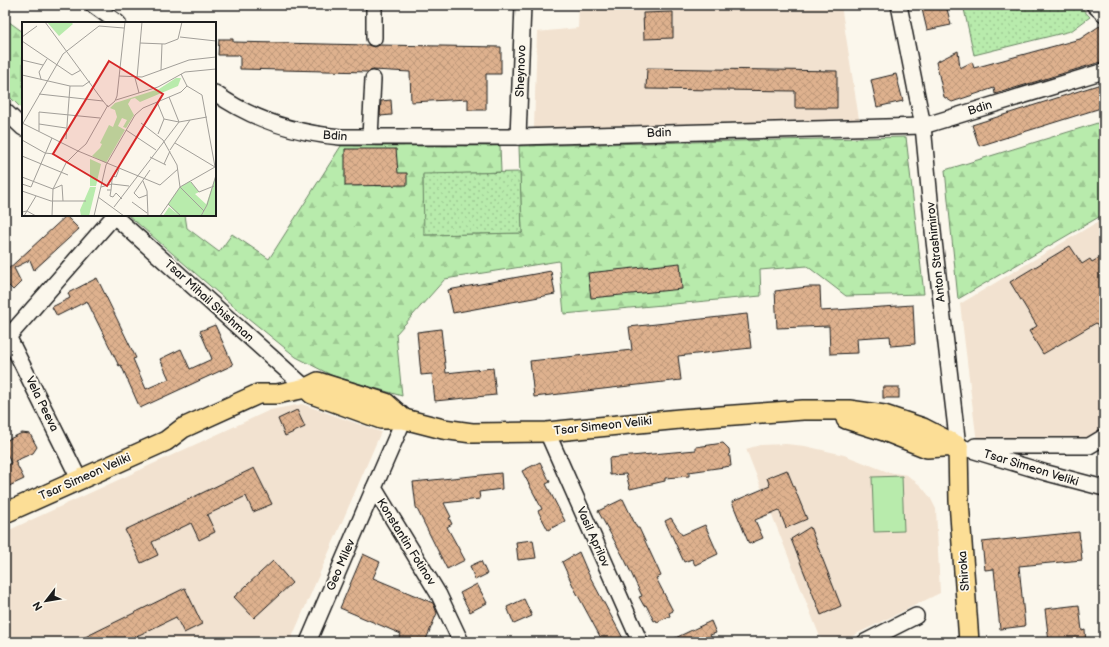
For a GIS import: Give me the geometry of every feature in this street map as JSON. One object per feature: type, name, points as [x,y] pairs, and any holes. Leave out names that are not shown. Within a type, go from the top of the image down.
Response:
[{"type":"main road","name":"Tsar Simeon Veliki","points":[[5,513],[166,441],[188,440],[263,405],[277,394],[306,388],[312,394],[381,419],[404,419],[444,429],[472,433],[547,432],[680,419],[803,410],[849,410],[884,415],[923,428],[958,446]]},
{"type":"main road","name":"Anton Strashimirov","points":[[958,446],[959,501]]},
{"type":"main road","name":"Shiroka","points":[[959,501],[969,642]]},
{"type":"street","points":[[374,5],[374,38]]},
{"type":"street","name":"Sheynovo","points":[[518,137],[523,5]]},
{"type":"street","name":"Anton Strashimirov","points":[[899,5],[923,126],[934,241],[958,446]]},
{"type":"street","points":[[1094,5],[1104,14]]},
{"type":"street","points":[[100,7],[117,22]]},
{"type":"street","name":"Bdin","points":[[216,94],[227,102],[286,127],[318,135],[370,137],[518,137],[923,126],[1104,71]]},
{"type":"street","points":[[370,137],[373,79]]},
{"type":"street","points":[[5,111],[22,127]]},
{"type":"street","points":[[7,333],[113,216]]},
{"type":"street","name":"Tsar Mihail Shishman","points":[[113,216],[306,388]]},
{"type":"street","name":"Vela Peeva","points":[[7,333],[79,479]]},
{"type":"street","name":"Konstantin Fotinov","points":[[404,419],[374,488],[439,595],[461,642]]},
{"type":"street","name":"Vasil Aprilov","points":[[547,432],[640,642]]},
{"type":"street","points":[[958,446],[1090,446],[1104,437]]},
{"type":"street","name":"Tsar Simeon Veliki","points":[[958,446],[1053,475],[1104,488]]},
{"type":"street","name":"Geo Milev","points":[[308,642],[374,488]]},
{"type":"street","points":[[865,642],[916,616]]},
{"type":"shaded area","points":[[579,5],[841,5],[859,119],[534,128],[537,32],[578,28]]},
{"type":"shaded area","points":[[1104,218],[1104,438],[977,443],[960,304]]},
{"type":"shaded area","points":[[302,404],[381,432],[290,642],[5,642],[5,532],[270,410]]},
{"type":"shaded area","points":[[786,444],[805,446],[844,455],[888,472],[907,475],[921,486],[930,497],[936,509],[940,593],[840,642],[822,642],[746,449],[760,445]]},
{"type":"green space","points":[[995,5],[1079,5],[1090,17],[1071,31],[974,55],[964,9]]},
{"type":"green space","points":[[5,19],[22,31],[22,109],[5,92]]},
{"type":"green space","points":[[1104,121],[1104,214],[958,299],[945,170]]},
{"type":"green space","points":[[906,137],[924,294],[846,296],[807,266],[760,270],[761,296],[564,314],[559,261],[445,279],[396,334],[402,396],[333,376],[296,357],[232,305],[129,216],[185,216],[187,228],[219,252],[232,234],[269,259],[341,146],[500,146],[501,172],[423,175],[425,235],[522,233],[519,146]]},
{"type":"green space","points":[[520,172],[522,233],[424,235],[423,174]]},
{"type":"green space","points":[[902,476],[904,531],[874,532],[872,477]]},
{"type":"building","points":[[921,5],[946,5],[951,25],[927,30]]},
{"type":"building","points":[[673,12],[673,38],[644,39],[643,13]]},
{"type":"building","points":[[1104,23],[1104,61],[995,94],[994,88],[952,102],[944,97],[936,62],[958,51],[960,68],[972,62],[974,68],[1080,39]]},
{"type":"building","points":[[219,39],[233,39],[233,42],[368,45],[374,47],[380,45],[501,47],[501,74],[486,74],[486,110],[468,110],[468,99],[411,102],[410,72],[373,70],[368,72],[240,69],[240,55],[218,55]]},
{"type":"building","points":[[647,68],[837,71],[837,108],[795,108],[795,91],[646,89]]},
{"type":"building","points":[[896,74],[903,101],[877,107],[871,80]]},
{"type":"building","points":[[1104,83],[1104,107],[979,146],[972,125]]},
{"type":"building","points":[[391,100],[392,115],[380,116],[381,101]]},
{"type":"building","points":[[345,149],[396,149],[398,173],[407,173],[407,185],[345,186]]},
{"type":"building","points":[[66,216],[79,229],[34,270],[30,260],[14,268],[21,282],[13,290],[5,282],[5,272]]},
{"type":"building","points":[[1070,246],[1082,264],[1090,259],[1092,262],[1104,255],[1104,335],[1096,323],[1043,354],[1029,331],[1037,326],[1010,282]]},
{"type":"building","points":[[680,263],[682,289],[591,298],[588,273]]},
{"type":"building","points":[[551,271],[555,294],[453,313],[448,290]]},
{"type":"building","points":[[97,278],[136,358],[133,359],[146,389],[169,379],[160,359],[181,349],[190,369],[212,359],[200,331],[215,325],[233,365],[140,408],[121,365],[119,366],[87,301],[57,316],[52,307],[70,298],[68,293]]},
{"type":"building","points":[[820,287],[821,311],[913,305],[915,344],[891,346],[890,336],[857,338],[858,353],[830,354],[829,326],[777,328],[775,291]]},
{"type":"building","points":[[747,314],[751,348],[678,356],[681,380],[534,397],[530,361],[632,350],[629,327]]},
{"type":"building","points":[[441,329],[446,373],[493,368],[496,395],[435,401],[432,374],[421,375],[417,332]]},
{"type":"building","points":[[883,387],[899,387],[899,398],[883,398]]},
{"type":"building","points":[[297,410],[305,427],[285,436],[278,419]]},
{"type":"building","points":[[22,433],[30,434],[37,447],[33,453],[15,461],[24,479],[5,488],[5,466],[11,463],[5,450],[5,441]]},
{"type":"building","points":[[723,443],[729,449],[731,466],[689,472],[689,476],[665,478],[665,481],[630,489],[626,474],[610,475],[609,458],[696,450],[696,447]]},
{"type":"building","points":[[540,462],[550,482],[546,484],[565,521],[548,530],[538,511],[542,509],[522,471]]},
{"type":"building","points":[[254,468],[272,504],[253,512],[246,496],[207,515],[215,532],[199,540],[191,523],[152,542],[158,555],[141,563],[125,530]]},
{"type":"building","points":[[787,470],[807,519],[786,528],[779,510],[755,520],[763,538],[749,544],[732,502],[770,486],[767,478]]},
{"type":"building","points":[[501,473],[502,489],[479,492],[480,499],[444,503],[451,517],[449,518],[452,524],[447,527],[465,560],[447,569],[416,507],[413,482]]},
{"type":"building","points":[[623,499],[637,528],[639,528],[658,569],[661,576],[656,578],[673,611],[669,613],[670,616],[657,622],[656,620],[654,621],[646,605],[644,606],[639,597],[642,596],[625,560],[598,511]]},
{"type":"building","points":[[671,518],[682,535],[705,525],[718,554],[695,565],[692,559],[684,562],[665,521]]},
{"type":"building","points":[[810,527],[841,606],[821,615],[791,539]]},
{"type":"building","points":[[1079,532],[1082,560],[1019,566],[1025,626],[1000,629],[994,569],[985,570],[982,542]]},
{"type":"building","points":[[533,540],[536,558],[518,560],[516,542]]},
{"type":"building","points":[[579,552],[588,573],[625,642],[603,642],[575,590],[562,562]]},
{"type":"building","points":[[363,554],[380,562],[373,578],[433,603],[437,613],[425,642],[397,642],[401,634],[340,608]]},
{"type":"building","points":[[273,561],[292,583],[254,618],[234,597]]},
{"type":"building","points":[[481,561],[487,574],[475,580],[470,566]]},
{"type":"building","points":[[477,584],[487,603],[470,612],[460,593]]},
{"type":"building","points":[[185,588],[202,624],[184,633],[176,617],[137,636],[140,642],[75,642]]},
{"type":"building","points":[[524,599],[532,616],[514,624],[507,607]]},
{"type":"building","points":[[1079,605],[1082,631],[1085,630],[1086,642],[1049,642],[1045,609]]},
{"type":"building","points":[[711,621],[716,633],[710,635],[714,642],[667,642]]}]
